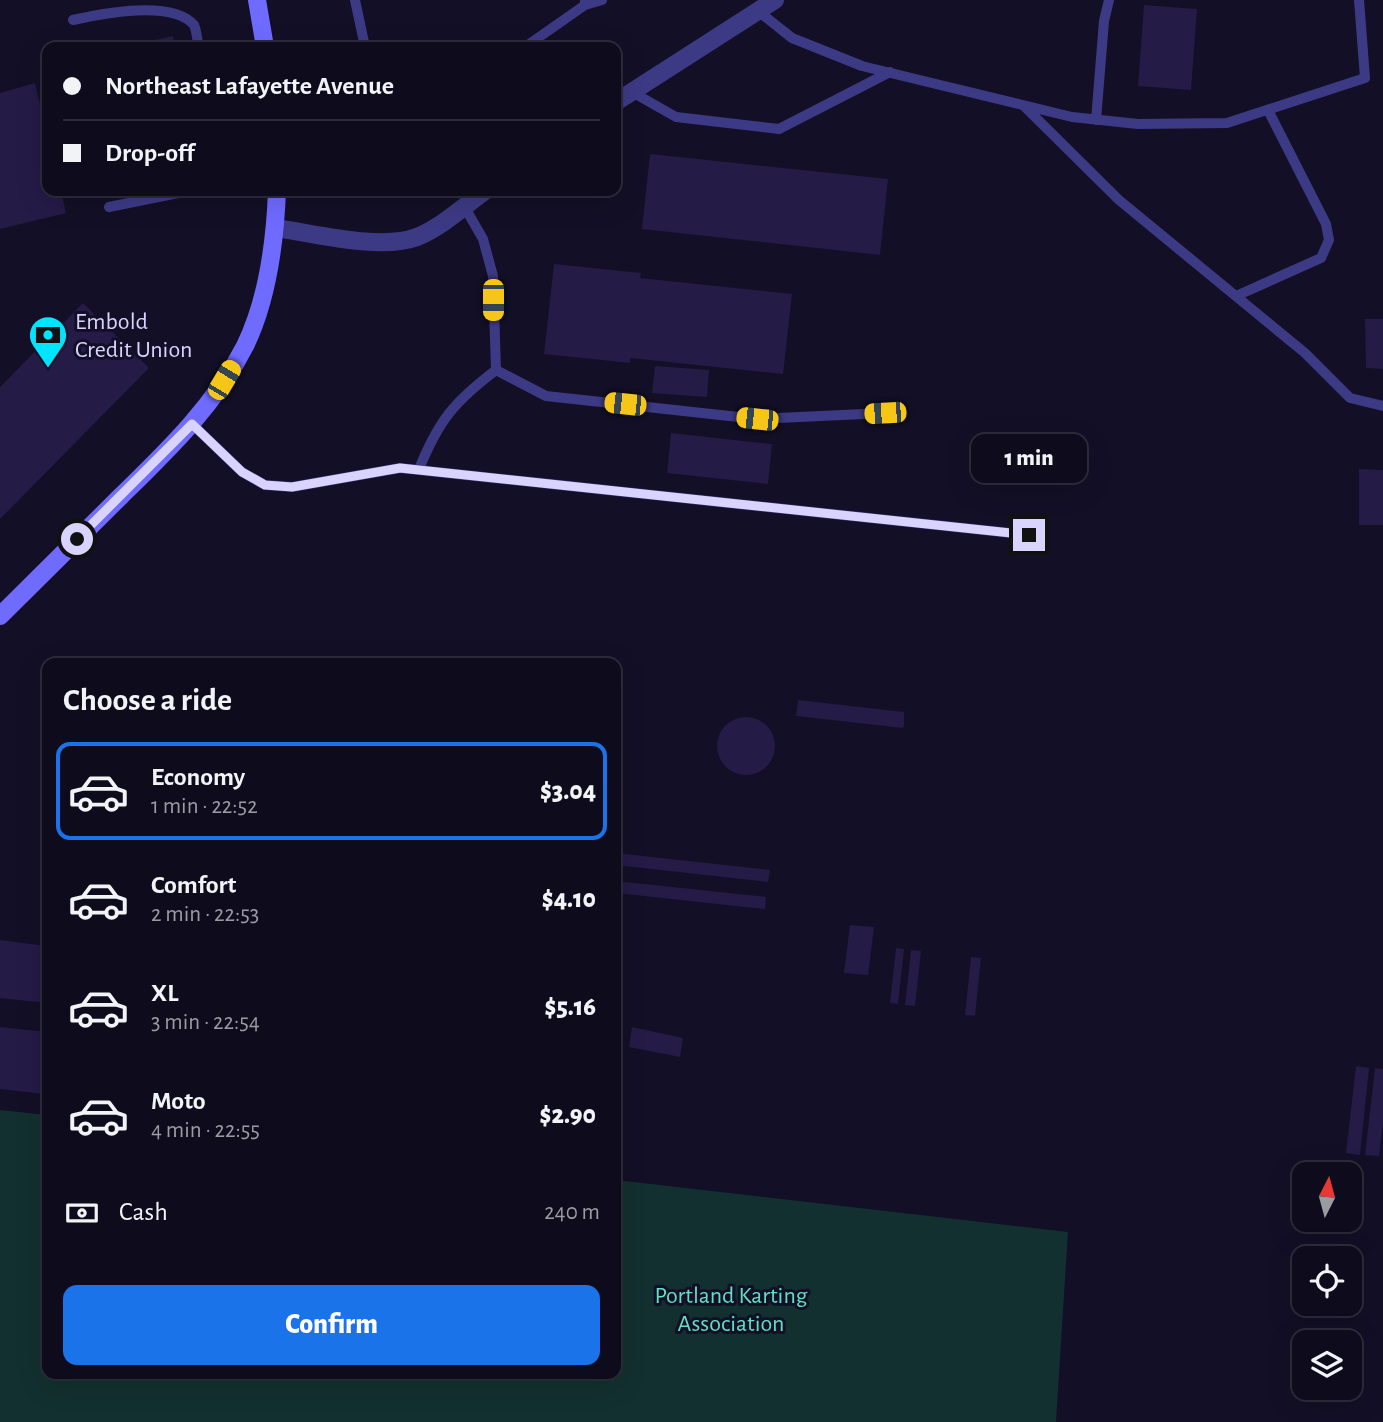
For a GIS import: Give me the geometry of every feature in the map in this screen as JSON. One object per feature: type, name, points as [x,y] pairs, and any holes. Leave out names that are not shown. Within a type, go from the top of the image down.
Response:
[{"type":"main road","points":[[257,0],[264,42]]},
{"type":"main road","points":[[0,616],[192,424],[214,398],[246,344],[267,279],[277,196]]},
{"type":"street","points":[[621,99],[775,0]]},
{"type":"street","points":[[275,228],[371,241],[399,241],[416,237],[433,228],[478,196]]},
{"type":"lane","points":[[355,0],[364,42]]},
{"type":"lane","points":[[532,42],[585,2],[602,0]]},
{"type":"lane","points":[[1096,120],[1104,21],[1109,0]]},
{"type":"lane","points":[[758,11],[792,38],[862,65],[1023,105],[1096,120],[1138,124],[1227,123],[1364,78],[1359,0]]},
{"type":"lane","points":[[72,20],[146,3],[163,6],[184,16],[194,25],[198,42]]},
{"type":"lane","points":[[632,92],[676,117],[779,130],[890,72]]},
{"type":"lane","points":[[1023,105],[1119,200],[1305,353],[1350,398],[1383,406]]},
{"type":"lane","points":[[1236,296],[1321,258],[1329,240],[1326,224],[1268,110]]},
{"type":"lane","points":[[109,207],[163,196]]},
{"type":"lane","points":[[464,206],[483,239],[493,276],[496,370]]},
{"type":"lane","points":[[496,370],[546,396],[757,419],[885,413]]},
{"type":"lane","points":[[419,469],[433,434],[458,399],[496,370]]},
{"type":"lane","points":[[192,424],[242,472],[265,485],[292,487],[368,471],[419,469],[1029,535]]},
{"type":"green space","name":"Portland Karting Association","points":[[0,1110],[42,1114],[42,1379],[621,1379],[621,1181],[1068,1232],[1056,1422],[0,1422]]},
{"type":"building","points":[[1144,5],[1197,9],[1191,90],[1138,86]]},
{"type":"building","points":[[173,36],[174,42],[145,42]]},
{"type":"building","points":[[35,83],[42,113],[42,196],[62,196],[66,213],[0,229],[0,93]]},
{"type":"building","points":[[650,154],[888,179],[880,255],[642,229]]},
{"type":"building","points":[[554,264],[641,273],[640,278],[792,294],[783,374],[630,358],[630,363],[544,354]]},
{"type":"building","points":[[83,303],[149,368],[0,519],[0,387]]},
{"type":"building","points":[[1365,319],[1383,319],[1383,369],[1366,368]]},
{"type":"building","points":[[655,366],[709,370],[707,397],[652,393]]},
{"type":"building","points":[[671,433],[772,444],[768,484],[667,473]]},
{"type":"building","points":[[1359,469],[1383,470],[1383,525],[1359,525]]},
{"type":"building","points":[[798,700],[904,712],[904,725],[903,728],[796,716]]},
{"type":"building","points":[[746,717],[757,719],[770,730],[775,746],[773,757],[762,770],[746,775],[735,773],[722,762],[717,746],[719,735],[730,722]]},
{"type":"building","points":[[621,854],[770,870],[768,882],[621,866]]},
{"type":"building","points":[[621,882],[766,897],[765,909],[621,894]]},
{"type":"building","points":[[850,925],[874,927],[868,975],[844,973]]},
{"type":"building","points":[[0,940],[42,945],[42,1002],[0,998]]},
{"type":"building","points":[[896,948],[904,949],[898,1004],[890,1003]]},
{"type":"building","points":[[911,950],[921,951],[915,1006],[905,1005]]},
{"type":"building","points":[[971,957],[981,958],[975,1016],[965,1015]]},
{"type":"building","points":[[0,1027],[42,1031],[42,1094],[0,1089]]},
{"type":"building","points":[[632,1027],[683,1038],[680,1057],[629,1047]]},
{"type":"building","points":[[1356,1066],[1369,1068],[1360,1155],[1346,1153]]},
{"type":"building","points":[[1375,1068],[1383,1069],[1383,1121],[1379,1156],[1365,1155]]},
{"type":"place","name":"Embold Credit Union","points":[[48,369]]},
{"type":"route","points":[[77,539],[192,424],[242,472],[265,485],[292,487],[368,471],[400,468],[1029,535]]}]
